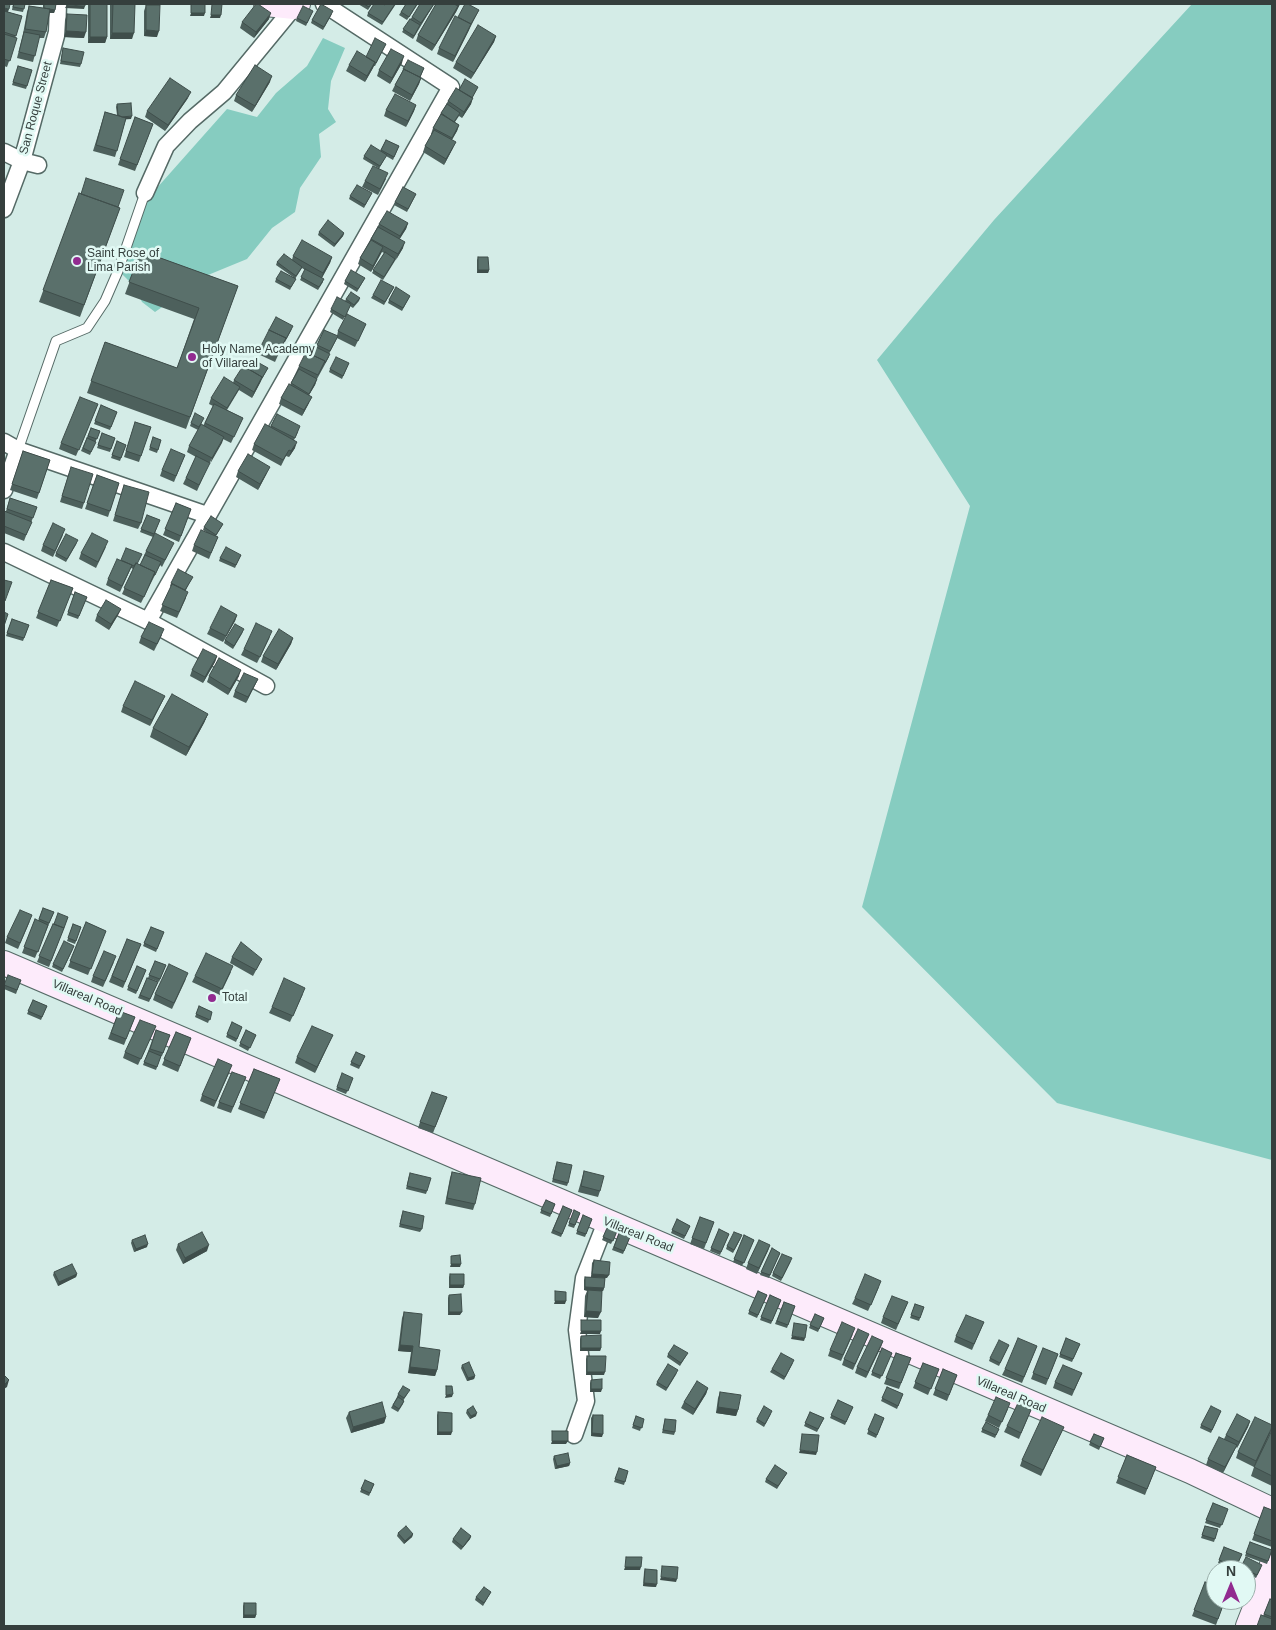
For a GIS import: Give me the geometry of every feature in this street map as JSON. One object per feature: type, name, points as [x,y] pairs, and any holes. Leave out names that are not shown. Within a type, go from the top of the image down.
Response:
[{"type":"main road","points":[[266,4],[296,5]]},
{"type":"main road","name":"Villareal Road","points":[[4,963],[1181,1467],[1272,1510]]},
{"type":"main road","points":[[1248,1626],[1272,1565]]},
{"type":"street","name":"San Roque Street","points":[[4,210],[22,161],[57,32],[58,4]]},
{"type":"street","points":[[148,620],[450,87],[324,4]]},
{"type":"street","points":[[144,193],[166,146],[190,121],[224,92],[296,5]]},
{"type":"street","points":[[4,152],[22,161],[38,165]]},
{"type":"street","points":[[4,490],[11,446],[207,516]]},
{"type":"street","points":[[4,552],[148,620],[266,686]]},
{"type":"street","points":[[574,1435],[586,1401],[577,1330],[584,1278],[606,1222]]},
{"type":"lane","points":[[11,446],[56,341],[87,328],[105,301],[118,271],[144,193]]},
{"type":"green space","points":[[1192,4],[1272,4],[1272,1160],[1057,1103],[862,907],[970,506],[877,360],[994,220]]},
{"type":"green space","points":[[323,38],[345,48],[331,81],[328,109],[336,122],[319,134],[321,157],[300,188],[295,212],[272,228],[247,259],[208,275],[155,312],[142,302],[133,285],[121,273],[140,207],[227,109],[257,117],[276,93],[307,66]]},
{"type":"building","points":[[4,4],[10,4],[9,9],[4,8]]},
{"type":"building","points":[[14,4],[25,4],[24,9],[13,7]]},
{"type":"building","points":[[44,4],[56,4],[55,10],[44,8]]},
{"type":"building","points":[[85,4],[85,6],[67,5]]},
{"type":"building","points":[[90,4],[107,4],[107,37],[90,37]]},
{"type":"building","points":[[113,4],[135,4],[134,33],[112,33]]},
{"type":"building","points":[[191,4],[205,4],[205,13],[191,13]]},
{"type":"building","points":[[212,4],[222,4],[221,15],[211,15]]},
{"type":"building","points":[[256,4],[271,13],[256,32],[242,22]]},
{"type":"building","points":[[321,4],[333,11],[324,27],[312,20]]},
{"type":"building","points":[[374,4],[395,4],[383,22],[368,13]]},
{"type":"building","points":[[406,4],[417,4],[409,17],[401,12]]},
{"type":"building","points":[[420,4],[434,4],[421,23],[412,17]]},
{"type":"building","points":[[436,4],[454,4],[458,6],[435,45],[418,35]]},
{"type":"building","points":[[465,4],[479,10],[471,24],[458,17]]},
{"type":"building","points":[[146,5],[160,5],[159,31],[146,30]]},
{"type":"building","points":[[29,6],[50,9],[46,32],[25,29]]},
{"type":"building","points":[[303,6],[313,11],[307,23],[297,18]]},
{"type":"building","points":[[4,11],[22,16],[16,36],[4,32]]},
{"type":"building","points":[[67,14],[87,15],[86,32],[66,31]]},
{"type":"building","points":[[455,16],[471,24],[455,56],[439,48]]},
{"type":"building","points":[[410,19],[420,25],[414,36],[403,29]]},
{"type":"building","points":[[478,25],[496,36],[474,73],[456,62]]},
{"type":"building","points":[[24,32],[40,35],[35,56],[19,52]]},
{"type":"building","points":[[4,34],[17,38],[10,61],[4,59]]},
{"type":"building","points":[[375,38],[386,44],[376,63],[366,57]]},
{"type":"building","points":[[63,48],[84,52],[81,64],[61,61]]},
{"type":"building","points":[[391,49],[404,56],[392,78],[379,70]]},
{"type":"building","points":[[357,51],[375,62],[367,76],[349,65]]},
{"type":"building","points":[[408,60],[424,68],[420,77],[403,69]]},
{"type":"building","points":[[255,65],[272,76],[255,106],[236,95]]},
{"type":"building","points":[[18,66],[32,70],[27,86],[13,82]]},
{"type":"building","points":[[404,69],[421,78],[412,95],[395,85]]},
{"type":"building","points":[[170,78],[191,92],[168,125],[147,111]]},
{"type":"building","points":[[465,79],[478,87],[472,98],[459,90]]},
{"type":"building","points":[[456,88],[473,98],[464,112],[448,101]]},
{"type":"building","points":[[395,94],[416,105],[408,121],[386,110]]},
{"type":"building","points":[[131,103],[132,116],[122,117],[118,115],[117,104]]},
{"type":"building","points":[[447,104],[460,113],[454,122],[441,113]]},
{"type":"building","points":[[105,112],[126,118],[117,151],[96,145]]},
{"type":"building","points":[[441,114],[459,125],[452,138],[433,128]]},
{"type":"building","points":[[135,117],[153,124],[137,165],[120,159]]},
{"type":"building","points":[[434,130],[456,142],[446,159],[425,146]]},
{"type":"building","points":[[386,140],[399,146],[394,157],[381,150]]},
{"type":"building","points":[[371,145],[387,155],[380,166],[364,156]]},
{"type":"building","points":[[373,166],[388,173],[380,189],[365,181]]},
{"type":"building","points":[[86,178],[124,190],[118,207],[81,194]]},
{"type":"building","points":[[357,185],[372,193],[365,205],[350,196]]},
{"type":"building","points":[[403,187],[416,194],[408,209],[395,202]]},
{"type":"building","name":"Saint Rose of Lima Parish","points":[[79,193],[120,208],[84,305],[43,290]]},
{"type":"building","points":[[387,211],[408,223],[400,236],[379,224]]},
{"type":"building","points":[[328,220],[344,233],[335,244],[319,232]]},
{"type":"building","points":[[378,227],[405,242],[398,254],[371,239]]},
{"type":"building","points":[[302,240],[332,257],[323,273],[293,256]]},
{"type":"building","points":[[371,240],[383,247],[373,266],[360,258]]},
{"type":"building","points":[[141,251],[238,286],[190,417],[91,381],[105,342],[177,368],[199,308],[129,282]]},
{"type":"building","points":[[385,252],[395,259],[384,277],[373,270]]},
{"type":"building","points":[[284,254],[302,267],[296,276],[277,262]]},
{"type":"building","points":[[478,257],[488,257],[489,270],[478,270]]},
{"type":"building","points":[[305,269],[324,279],[319,287],[301,277]]},
{"type":"building","points":[[351,270],[365,278],[358,289],[345,281]]},
{"type":"building","points":[[281,271],[296,279],[291,287],[276,279]]},
{"type":"building","points":[[381,280],[394,287],[385,302],[373,295]]},
{"type":"building","points":[[396,287],[410,296],[403,308],[389,300]]},
{"type":"building","points":[[351,292],[360,298],[354,305],[346,299]]},
{"type":"building","points":[[337,297],[351,304],[345,317],[331,309]]},
{"type":"building","points":[[347,314],[366,324],[358,341],[338,331]]},
{"type":"building","points":[[276,317],[293,326],[286,339],[269,330]]},
{"type":"building","points":[[269,330],[286,338],[277,356],[260,348]]},
{"type":"building","points":[[324,330],[338,336],[330,351],[317,345]]},
{"type":"building","points":[[312,345],[330,354],[325,363],[325,361],[308,353]]},
{"type":"building","points":[[306,352],[325,361],[318,375],[299,366]]},
{"type":"building","points":[[336,357],[349,363],[343,376],[330,369]]},
{"type":"building","points":[[252,359],[268,368],[262,378],[247,368]]},
{"type":"building","points":[[243,366],[262,377],[254,392],[234,380]]},
{"type":"building","points":[[299,369],[317,379],[309,394],[291,383]]},
{"type":"building","points":[[224,377],[240,387],[227,408],[211,398]]},
{"type":"building","points":[[289,384],[312,397],[304,410],[281,398]]},
{"type":"building","points":[[80,397],[98,404],[79,450],[61,443]]},
{"type":"building","points":[[214,404],[243,418],[234,437],[205,423]]},
{"type":"building","points":[[101,405],[117,412],[111,427],[95,421]]},
{"type":"building","points":[[195,413],[204,418],[199,427],[191,423]]},
{"type":"building","points":[[277,414],[300,426],[295,438],[271,426]]},
{"type":"building","points":[[135,422],[151,427],[141,456],[126,451]]},
{"type":"building","points":[[201,424],[224,437],[212,458],[189,446]]},
{"type":"building","points":[[265,424],[297,442],[283,460],[254,444]]},
{"type":"building","points":[[91,428],[100,431],[97,439],[88,436]]},
{"type":"building","points":[[102,433],[115,438],[111,449],[98,445]]},
{"type":"building","points":[[153,437],[161,440],[158,450],[150,447]]},
{"type":"building","points":[[87,438],[96,442],[91,452],[83,448]]},
{"type":"building","points":[[117,441],[126,445],[121,458],[112,455]]},
{"type":"building","points":[[171,449],[185,455],[176,476],[162,470]]},
{"type":"building","points":[[23,451],[50,460],[39,493],[12,484]]},
{"type":"building","points":[[248,454],[270,467],[260,484],[238,471]]},
{"type":"building","points":[[196,456],[210,463],[199,485],[186,478]]},
{"type":"building","points":[[71,467],[93,474],[84,503],[62,496]]},
{"type":"building","points":[[97,475],[119,483],[110,511],[87,503]]},
{"type":"building","points":[[124,485],[149,492],[141,523],[115,515]]},
{"type":"building","points":[[10,498],[37,507],[33,518],[7,509]]},
{"type":"building","points":[[176,503],[191,509],[181,536],[165,529]]},
{"type":"building","points":[[4,511],[32,522],[26,535],[4,526]]},
{"type":"building","points":[[147,515],[160,520],[154,534],[141,529]]},
{"type":"building","points":[[211,516],[223,524],[216,535],[204,527]]},
{"type":"building","points":[[53,523],[65,529],[55,551],[43,545]]},
{"type":"building","points":[[201,530],[218,537],[211,553],[194,545]]},
{"type":"building","points":[[92,533],[108,541],[98,562],[81,553]]},
{"type":"building","points":[[155,533],[174,543],[165,560],[146,551]]},
{"type":"building","points":[[66,534],[78,540],[67,559],[56,553]]},
{"type":"building","points":[[226,547],[241,555],[236,565],[220,558]]},
{"type":"building","points":[[126,548],[142,554],[134,566],[121,560]]},
{"type":"building","points":[[145,555],[161,562],[155,575],[155,572],[140,565]]},
{"type":"building","points":[[117,559],[132,565],[122,586],[108,579]]},
{"type":"building","points":[[136,563],[155,572],[144,597],[124,588]]},
{"type":"building","points":[[178,569],[193,577],[185,590],[171,583]]},
{"type":"building","points":[[4,580],[12,582],[5,601],[4,600]]},
{"type":"building","points":[[51,580],[73,588],[60,621],[38,612]]},
{"type":"building","points":[[172,584],[188,592],[179,612],[162,605]]},
{"type":"building","points":[[75,592],[87,597],[79,616],[68,612]]},
{"type":"building","points":[[106,600],[121,609],[111,624],[97,615]]},
{"type":"building","points":[[221,606],[237,615],[226,636],[210,628]]},
{"type":"building","points":[[4,612],[8,614],[4,626]]},
{"type":"building","points":[[12,619],[29,625],[24,638],[7,633]]},
{"type":"building","points":[[149,622],[164,629],[157,644],[141,637]]},
{"type":"building","points":[[256,623],[272,631],[260,657],[244,649]]},
{"type":"building","points":[[235,624],[244,629],[234,646],[225,640]]},
{"type":"building","points":[[279,629],[293,638],[278,664],[263,656]]},
{"type":"building","points":[[203,649],[217,656],[205,677],[192,670]]},
{"type":"building","points":[[219,658],[241,670],[230,689],[209,676]]},
{"type":"building","points":[[244,673],[258,679],[248,697],[235,691]]},
{"type":"building","points":[[135,681],[165,696],[152,720],[123,706]]},
{"type":"building","points":[[172,694],[208,714],[189,747],[153,728]]},
{"type":"building","points":[[43,908],[54,912],[49,923],[39,919]]},
{"type":"building","points":[[20,910],[32,915],[20,943],[7,937]]},
{"type":"building","points":[[58,913],[68,917],[64,928],[54,924]]},
{"type":"building","points":[[35,919],[48,925],[38,952],[24,947]]},
{"type":"building","points":[[86,922],[106,931],[91,969],[70,961]]},
{"type":"building","points":[[53,924],[64,928],[51,961],[39,956]]},
{"type":"building","points":[[73,924],[81,927],[76,941],[68,938]]},
{"type":"building","points":[[151,927],[164,932],[157,949],[144,943]]},
{"type":"building","points":[[127,939],[141,944],[125,982],[112,976]]},
{"type":"building","points":[[64,941],[74,946],[63,969],[53,964]]},
{"type":"building","points":[[241,942],[262,959],[256,970],[232,957]]},
{"type":"building","points":[[104,951],[116,956],[105,981],[93,976]]},
{"type":"building","points":[[206,953],[233,966],[222,989],[195,976]]},
{"type":"building","points":[[155,961],[166,965],[160,979],[149,975]]},
{"type":"building","points":[[169,964],[188,973],[174,1003],[155,994]]},
{"type":"building","points":[[137,966],[146,970],[137,991],[128,987]]},
{"type":"building","points":[[8,975],[21,980],[17,990],[4,985]]},
{"type":"building","points":[[147,978],[158,982],[150,999],[140,995]]},
{"type":"building","points":[[284,978],[305,988],[293,1016],[272,1007]]},
{"type":"building","points":[[33,1000],[47,1006],[42,1017],[28,1011]]},
{"type":"building","points":[[199,1006],[212,1012],[210,1020],[196,1014]]},
{"type":"building","points":[[119,1011],[135,1017],[126,1039],[111,1033]]},
{"type":"building","points":[[140,1020],[156,1026],[141,1059],[125,1052]]},
{"type":"building","points":[[232,1022],[242,1027],[237,1039],[227,1034]]},
{"type":"building","points":[[312,1026],[333,1035],[317,1067],[297,1057]]},
{"type":"building","points":[[156,1030],[170,1035],[163,1053],[150,1049]]},
{"type":"building","points":[[246,1030],[256,1035],[250,1048],[240,1043]]},
{"type":"building","points":[[176,1032],[191,1038],[180,1066],[164,1059]]},
{"type":"building","points":[[149,1051],[161,1056],[157,1067],[144,1062]]},
{"type":"building","points":[[356,1052],[365,1056],[360,1066],[351,1062]]},
{"type":"building","points":[[218,1059],[232,1065],[216,1101],[202,1095]]},
{"type":"building","points":[[254,1069],[280,1079],[266,1113],[240,1103]]},
{"type":"building","points":[[232,1072],[246,1077],[233,1107],[219,1102]]},
{"type":"building","points":[[342,1073],[353,1078],[348,1091],[337,1087]]},
{"type":"building","points":[[432,1092],[447,1097],[435,1127],[420,1122]]},
{"type":"building","points":[[557,1162],[572,1165],[568,1183],[553,1179]]},
{"type":"building","points":[[584,1171],[604,1176],[600,1191],[581,1186]]},
{"type":"building","points":[[452,1172],[481,1178],[475,1204],[447,1198]]},
{"type":"building","points":[[410,1173],[431,1178],[427,1191],[407,1186]]},
{"type":"building","points":[[546,1200],[555,1204],[551,1214],[541,1210]]},
{"type":"building","points":[[563,1206],[572,1210],[562,1234],[553,1230]]},
{"type":"building","points":[[574,1210],[580,1213],[575,1225],[569,1223]]},
{"type":"building","points":[[403,1211],[424,1216],[422,1229],[400,1224]]},
{"type":"building","points":[[583,1215],[592,1219],[586,1234],[577,1231]]},
{"type":"building","points":[[700,1217],[714,1222],[706,1243],[692,1238]]},
{"type":"building","points":[[677,1219],[690,1226],[685,1236],[672,1230]]},
{"type":"building","points":[[607,1228],[617,1231],[613,1241],[603,1237]]},
{"type":"building","points":[[719,1229],[729,1234],[721,1252],[711,1248]]},
{"type":"building","points":[[202,1232],[209,1245],[185,1258],[178,1244]]},
{"type":"building","points":[[734,1232],[742,1235],[734,1250],[727,1246]]},
{"type":"building","points":[[619,1233],[630,1237],[624,1251],[614,1247]]},
{"type":"building","points":[[145,1235],[148,1244],[136,1249],[132,1240]]},
{"type":"building","points":[[744,1235],[754,1240],[744,1263],[734,1259]]},
{"type":"building","points":[[759,1240],[770,1245],[759,1268],[748,1263]]},
{"type":"building","points":[[772,1248],[780,1253],[770,1275],[761,1272]]},
{"type":"building","points":[[782,1254],[792,1258],[782,1278],[773,1273]]},
{"type":"building","points":[[460,1255],[461,1264],[451,1264],[451,1256]]},
{"type":"building","points":[[594,1260],[610,1262],[609,1275],[592,1274]]},
{"type":"building","points":[[72,1264],[77,1274],[59,1282],[54,1272]]},
{"type":"building","points":[[450,1274],[464,1274],[464,1285],[450,1285]]},
{"type":"building","points":[[865,1274],[881,1281],[871,1305],[855,1298]]},
{"type":"building","points":[[585,1277],[605,1278],[604,1288],[585,1287]]},
{"type":"building","points":[[588,1290],[602,1291],[601,1312],[586,1311]]},
{"type":"building","points":[[555,1291],[566,1292],[566,1301],[555,1301]]},
{"type":"building","points":[[758,1291],[767,1295],[758,1315],[749,1311]]},
{"type":"building","points":[[461,1294],[462,1312],[449,1312],[449,1295]]},
{"type":"building","points":[[770,1295],[781,1300],[772,1321],[761,1317]]},
{"type":"building","points":[[892,1296],[908,1302],[898,1324],[883,1317]]},
{"type":"building","points":[[784,1302],[795,1306],[788,1325],[777,1321]]},
{"type":"building","points":[[915,1304],[924,1307],[920,1318],[911,1315]]},
{"type":"building","points":[[404,1312],[422,1314],[419,1347],[440,1350],[437,1370],[410,1367],[413,1346],[400,1345]]},
{"type":"building","points":[[815,1314],[824,1318],[819,1329],[810,1325]]},
{"type":"building","points":[[966,1315],[984,1322],[974,1344],[956,1336]]},
{"type":"building","points":[[581,1320],[601,1320],[601,1331],[581,1331]]},
{"type":"building","points":[[842,1322],[855,1328],[843,1355],[830,1350]]},
{"type":"building","points":[[794,1323],[807,1325],[805,1338],[792,1336]]},
{"type":"building","points":[[858,1329],[869,1334],[855,1364],[844,1359]]},
{"type":"building","points":[[601,1335],[601,1348],[581,1348],[581,1336]]},
{"type":"building","points":[[872,1336],[883,1341],[868,1372],[857,1367]]},
{"type":"building","points":[[1018,1338],[1037,1346],[1024,1377],[1005,1369]]},
{"type":"building","points":[[1066,1338],[1080,1344],[1073,1359],[1060,1354]]},
{"type":"building","points":[[999,1340],[1009,1345],[1000,1363],[990,1358]]},
{"type":"building","points":[[674,1345],[688,1353],[681,1363],[668,1354]]},
{"type":"building","points":[[882,1348],[892,1353],[882,1376],[872,1372]]},
{"type":"building","points":[[1043,1348],[1058,1354],[1048,1379],[1033,1373]]},
{"type":"building","points":[[781,1353],[794,1360],[785,1377],[772,1369]]},
{"type":"building","points":[[896,1353],[911,1358],[901,1383],[886,1378]]},
{"type":"building","points":[[587,1356],[606,1356],[605,1372],[587,1372]]},
{"type":"building","points":[[469,1362],[475,1376],[468,1378],[462,1365]]},
{"type":"building","points":[[923,1363],[939,1369],[931,1389],[915,1382]]},
{"type":"building","points":[[668,1364],[678,1370],[667,1388],[657,1382]]},
{"type":"building","points":[[1063,1365],[1082,1373],[1074,1390],[1055,1382]]},
{"type":"building","points":[[943,1369],[957,1375],[949,1395],[935,1389]]},
{"type":"building","points":[[4,1375],[9,1380],[4,1385]]},
{"type":"building","points":[[602,1379],[602,1389],[591,1389],[591,1380]]},
{"type":"building","points":[[697,1381],[708,1388],[695,1409],[684,1402]]},
{"type":"building","points":[[403,1386],[410,1390],[404,1398],[398,1394]]},
{"type":"building","points":[[446,1386],[452,1386],[453,1394],[446,1395]]},
{"type":"building","points":[[887,1387],[903,1394],[898,1406],[882,1398]]},
{"type":"building","points":[[720,1392],[741,1395],[738,1410],[718,1407]]},
{"type":"building","points":[[398,1397],[404,1401],[399,1409],[393,1405]]},
{"type":"building","points":[[996,1397],[1010,1403],[1002,1422],[988,1415]]},
{"type":"building","points":[[838,1400],[853,1407],[846,1422],[831,1415]]},
{"type":"building","points":[[382,1402],[386,1417],[353,1427],[349,1412]]},
{"type":"building","points":[[1018,1403],[1031,1410],[1021,1433],[1007,1426]]},
{"type":"building","points":[[473,1406],[477,1413],[471,1416],[467,1410]]},
{"type":"building","points":[[764,1406],[772,1411],[765,1424],[757,1419]]},
{"type":"building","points":[[1211,1406],[1221,1411],[1212,1430],[1201,1425]]},
{"type":"building","points":[[438,1412],[452,1413],[452,1432],[438,1432]]},
{"type":"building","points":[[810,1412],[824,1418],[818,1429],[805,1423]]},
{"type":"building","points":[[875,1414],[884,1418],[877,1435],[868,1430]]},
{"type":"building","points":[[1237,1414],[1250,1421],[1239,1442],[1226,1435]]},
{"type":"building","points":[[593,1415],[603,1415],[603,1434],[592,1433]]},
{"type":"building","points":[[636,1416],[644,1419],[642,1428],[633,1425]]},
{"type":"building","points":[[1042,1417],[1064,1427],[1043,1470],[1022,1460]]},
{"type":"building","points":[[1255,1417],[1272,1425],[1256,1461],[1238,1452]]},
{"type":"building","points":[[665,1419],[676,1420],[675,1432],[663,1430]]},
{"type":"building","points":[[986,1422],[999,1429],[996,1435],[982,1429]]},
{"type":"building","points":[[1272,1430],[1272,1476],[1254,1467]]},
{"type":"building","points":[[552,1431],[568,1431],[568,1441],[552,1441]]},
{"type":"building","points":[[802,1434],[819,1435],[817,1452],[800,1450]]},
{"type":"building","points":[[1094,1434],[1104,1438],[1100,1447],[1090,1442]]},
{"type":"building","points":[[1219,1437],[1237,1445],[1225,1467],[1208,1459]]},
{"type":"building","points":[[568,1453],[570,1463],[557,1466],[554,1456]]},
{"type":"building","points":[[1127,1455],[1156,1467],[1147,1489],[1118,1477]]},
{"type":"building","points":[[775,1465],[787,1473],[778,1486],[766,1479]]},
{"type":"building","points":[[619,1468],[628,1471],[625,1482],[615,1479]]},
{"type":"building","points":[[365,1480],[374,1484],[370,1493],[361,1489]]},
{"type":"building","points":[[1213,1503],[1228,1509],[1222,1525],[1206,1520]]},
{"type":"building","points":[[1264,1507],[1272,1510],[1272,1541],[1254,1534]]},
{"type":"building","points":[[406,1526],[413,1534],[405,1541],[398,1533]]},
{"type":"building","points":[[1205,1526],[1218,1529],[1215,1539],[1202,1535]]},
{"type":"building","points":[[461,1528],[471,1536],[463,1547],[453,1539]]},
{"type":"building","points":[[1250,1542],[1272,1550],[1268,1561],[1246,1553]]},
{"type":"building","points":[[1224,1547],[1242,1554],[1239,1560],[1219,1560]]},
{"type":"building","points":[[626,1557],[642,1557],[641,1567],[625,1567]]},
{"type":"building","points":[[1256,1562],[1262,1565],[1256,1574]]},
{"type":"building","points":[[662,1566],[678,1567],[677,1579],[661,1577]]},
{"type":"building","points":[[645,1569],[657,1570],[657,1584],[644,1583]]},
{"type":"building","points":[[1206,1582],[1206,1610],[1221,1610],[1218,1619],[1194,1610]]},
{"type":"building","points":[[484,1587],[491,1592],[484,1603],[476,1597]]},
{"type":"building","points":[[1270,1599],[1272,1600],[1272,1617],[1264,1614]]},
{"type":"building","points":[[244,1603],[256,1603],[256,1615],[244,1615]]},
{"type":"building","points":[[1261,1615],[1272,1619],[1272,1626],[1257,1626]]},
{"type":"place","name":"Saint Rose of Lima Parish","points":[[77,261]]},
{"type":"place","name":"Holy Name Academy of Villareal","points":[[192,357]]},
{"type":"place","name":"Total","points":[[212,998]]}]
